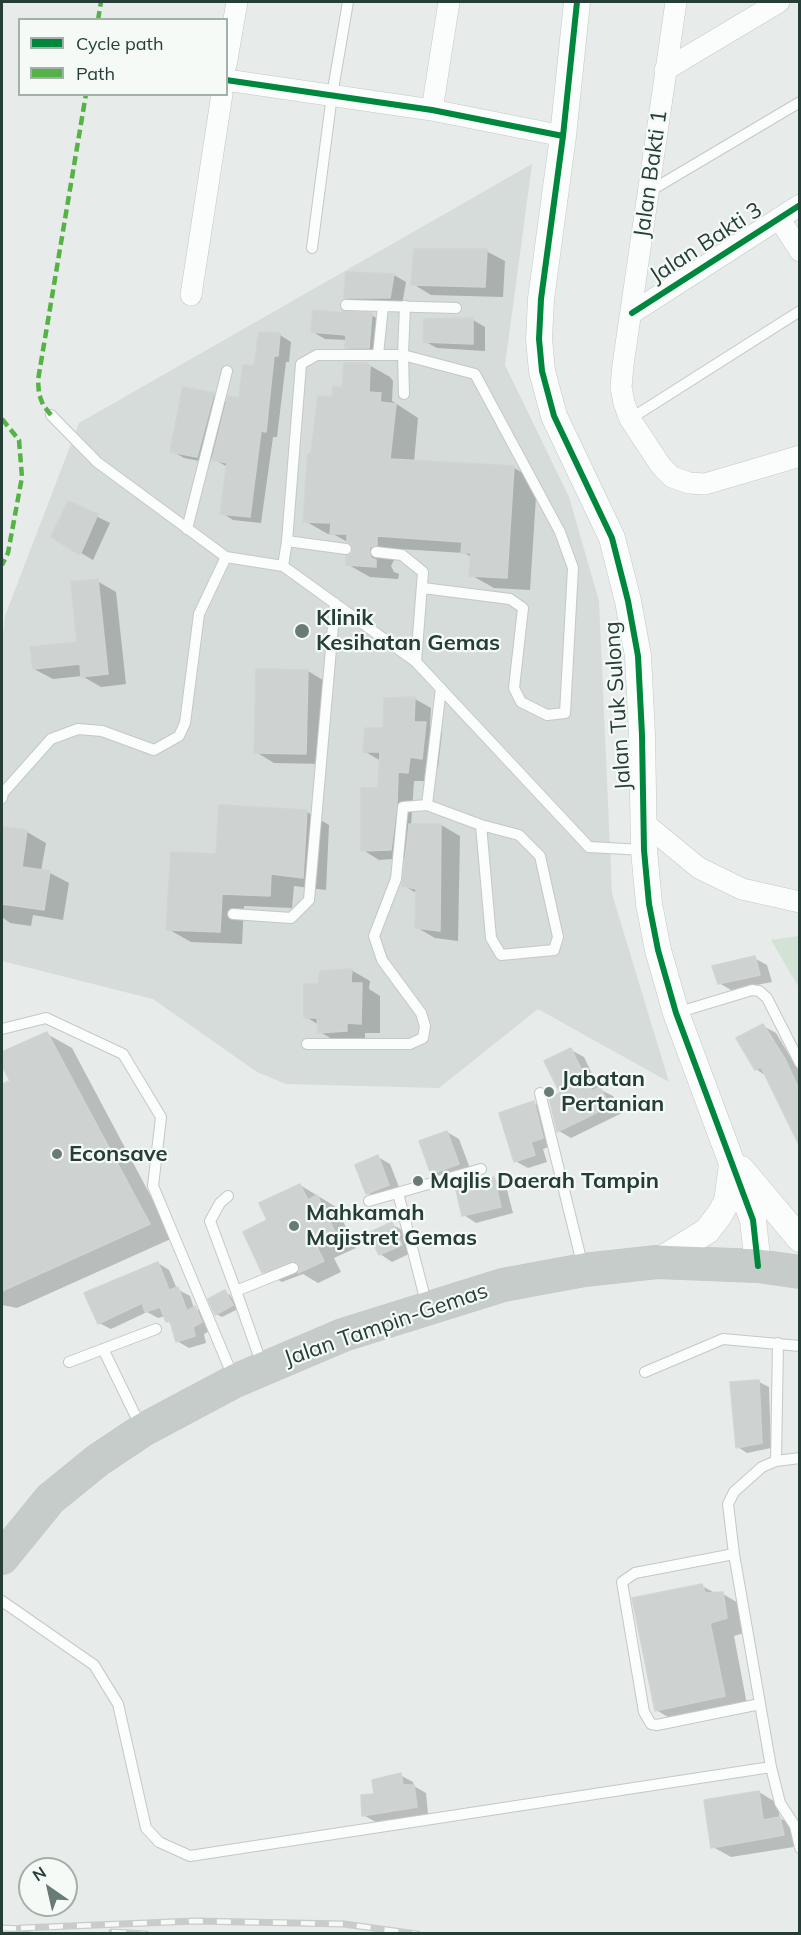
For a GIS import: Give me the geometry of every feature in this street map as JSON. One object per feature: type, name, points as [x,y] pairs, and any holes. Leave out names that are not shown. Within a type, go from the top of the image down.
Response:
[{"type":"highway","name":"Jalan Tampin-Gemas","points":[[2,1555],[50,1499],[98,1460],[142,1430],[249,1374],[343,1335],[502,1285],[584,1270],[657,1262],[758,1266],[800,1272]]},
{"type":"street","points":[[228,53],[237,2]]},
{"type":"street","points":[[432,110],[449,2]]},
{"type":"street","name":"Jalan Tuk Sulong","points":[[577,2],[563,136],[541,299],[538,339],[542,371],[554,416],[612,538],[628,600],[638,656],[644,850],[649,904],[658,950],[676,1013],[753,1220],[758,1266]]},
{"type":"street","name":"Jalan Bakti 1","points":[[676,2],[626,348],[621,387],[624,402],[630,419],[661,466],[672,477],[689,483],[705,484],[800,456]]},
{"type":"street","points":[[665,70],[779,2]]},
{"type":"street","points":[[228,80],[432,110],[563,136]]},
{"type":"street","points":[[191,295],[222,96]]},
{"type":"street","name":"Jalan Bakti 3","points":[[632,313],[800,205]]},
{"type":"street","points":[[779,218],[800,251]]},
{"type":"street","points":[[643,822],[699,868],[742,889],[800,902]]},
{"type":"street","points":[[732,1160],[800,1239]]},
{"type":"street","points":[[657,1262],[707,1232],[727,1201],[732,1160]]},
{"type":"lane","points":[[312,248],[332,95],[348,2]]},
{"type":"lane","points":[[649,192],[800,102]]},
{"type":"lane","points":[[346,305],[456,308]]},
{"type":"lane","points":[[378,355],[382,306]]},
{"type":"lane","points":[[404,394],[405,306]]},
{"type":"lane","points":[[630,419],[800,311]]},
{"type":"lane","points":[[283,566],[301,364],[317,356],[403,355],[475,374],[560,532],[573,568],[565,713],[547,716],[521,702],[514,688],[523,608],[510,599],[423,588]]},
{"type":"lane","points":[[187,528],[227,371]]},
{"type":"lane","points":[[51,415],[97,462],[226,557],[283,566],[416,662],[589,847],[644,850]]},
{"type":"lane","points":[[287,541],[346,549]]},
{"type":"lane","points":[[376,552],[402,555],[423,572],[416,662]]},
{"type":"lane","points":[[2,798],[3,793],[51,739],[78,729],[102,731],[154,750],[179,736],[185,723],[199,614],[226,557]]},
{"type":"lane","points":[[233,914],[291,918],[309,900],[335,603]]},
{"type":"lane","points":[[427,805],[441,688]]},
{"type":"lane","points":[[307,1044],[410,1044],[423,1038],[425,1026],[421,1013],[382,960],[374,936],[396,879],[403,807],[427,805],[481,825],[519,835],[540,856],[558,937],[554,950],[501,955],[491,938],[481,825]]},
{"type":"lane","points":[[676,1013],[752,990],[759,991],[767,998],[800,1064]]},
{"type":"lane","points":[[2,1029],[46,1018],[123,1054],[161,1117],[153,1186],[249,1374]]},
{"type":"lane","points":[[540,1093],[584,1270]]},
{"type":"lane","points":[[369,1201],[481,1169]]},
{"type":"lane","points":[[398,1193],[428,1308]]},
{"type":"lane","points":[[228,1196],[219,1203],[210,1221],[236,1291],[249,1374]]},
{"type":"lane","points":[[236,1291],[293,1268]]},
{"type":"lane","points":[[69,1362],[156,1329]]},
{"type":"lane","points":[[645,1372],[723,1340],[800,1346]]},
{"type":"lane","points":[[776,1461],[778,1343]]},
{"type":"lane","points":[[103,1349],[142,1430]]},
{"type":"lane","points":[[800,1458],[776,1461],[762,1467],[734,1492],[728,1504],[734,1554],[771,1767],[780,1803],[797,1827],[800,1848]]},
{"type":"lane","points":[[734,1554],[636,1573],[622,1581],[644,1712],[651,1724],[657,1725],[760,1704]]},
{"type":"lane","points":[[2,1601],[94,1665],[118,1704],[146,1828],[159,1842],[190,1856],[771,1767]]},
{"type":"shaded area","name":"Klinik Kesihatan Gemas","points":[[532,164],[505,365],[569,497],[599,601],[612,894],[669,1082],[538,1009],[439,1088],[286,1084],[257,1072],[153,999],[2,961],[2,646],[5,616],[79,423]]},
{"type":"green space","points":[[800,936],[799,988],[771,940]]},
{"type":"building","points":[[414,249],[487,249],[485,287],[411,285]]},
{"type":"building","points":[[346,272],[394,274],[390,298],[344,298]]},
{"type":"building","points":[[313,310],[372,313],[369,348],[345,348],[346,335],[311,332]]},
{"type":"building","points":[[473,318],[473,344],[423,342],[424,319]]},
{"type":"building","points":[[259,332],[280,333],[278,356],[274,356],[266,432],[261,431],[250,517],[220,514],[227,463],[212,460],[228,396],[239,398],[243,365],[254,366]]},
{"type":"building","points":[[344,363],[367,363],[367,366],[370,366],[369,392],[381,393],[380,402],[396,404],[390,459],[514,466],[507,578],[469,576],[471,553],[461,553],[462,542],[377,536],[377,545],[370,547],[369,552],[371,558],[376,560],[376,567],[346,565],[346,556],[352,554],[353,549],[351,543],[347,542],[347,534],[330,534],[331,523],[303,522],[308,454],[311,454],[318,396],[332,397],[333,386],[342,388]]},
{"type":"building","points":[[183,387],[214,393],[197,457],[170,452]]},
{"type":"building","points":[[68,501],[98,514],[80,555],[51,537]]},
{"type":"building","points":[[98,579],[108,674],[81,677],[80,664],[33,669],[30,647],[77,642],[71,582]]},
{"type":"building","points":[[256,669],[308,670],[306,754],[254,753]]},
{"type":"building","points":[[415,697],[414,722],[426,722],[422,759],[410,757],[408,773],[398,772],[391,850],[361,851],[361,788],[378,788],[380,752],[363,752],[365,728],[383,728],[384,698]]},
{"type":"building","points":[[219,805],[307,810],[303,878],[271,874],[270,896],[222,894],[220,932],[166,930],[171,852],[216,854]]},
{"type":"building","points":[[409,824],[441,824],[440,931],[415,928],[416,889],[402,886]]},
{"type":"building","points":[[2,827],[27,830],[22,867],[50,871],[44,910],[2,904]]},
{"type":"building","points":[[755,956],[760,975],[718,984],[712,966]]},
{"type":"building","points":[[352,969],[351,983],[362,983],[361,1024],[347,1023],[347,1031],[318,1033],[317,1018],[304,1018],[304,984],[318,984],[320,971]]},
{"type":"building","points":[[763,1024],[785,1059],[800,1091],[800,1147],[761,1067],[755,1070],[736,1038]]},
{"type":"building","name":"Econsave","points":[[47,1032],[150,1224],[2,1291],[2,1084],[10,1081],[2,1066],[2,1052]]},
{"type":"building","points":[[571,1048],[592,1091],[600,1087],[610,1106],[557,1132],[549,1097],[560,1093],[544,1061]]},
{"type":"building","points":[[534,1101],[543,1138],[531,1142],[535,1155],[514,1162],[499,1113]]},
{"type":"building","points":[[447,1131],[459,1164],[431,1174],[419,1141]]},
{"type":"building","points":[[378,1155],[389,1185],[366,1194],[355,1165]]},
{"type":"building","points":[[494,1177],[501,1207],[462,1216],[455,1186]]},
{"type":"building","name":"Mahkamah Majistret Gemas","points":[[300,1184],[308,1200],[317,1195],[338,1238],[317,1247],[324,1261],[298,1273],[300,1266],[293,1261],[262,1273],[243,1232],[267,1220],[259,1203]]},
{"type":"building","points":[[392,1222],[402,1245],[379,1255],[368,1233]]},
{"type":"building","points":[[158,1262],[169,1290],[178,1287],[187,1311],[195,1306],[202,1322],[193,1327],[195,1336],[176,1342],[170,1321],[166,1322],[160,1307],[145,1312],[142,1303],[98,1324],[84,1293]]},
{"type":"building","points":[[225,1290],[233,1305],[215,1315],[208,1299]]},
{"type":"building","points":[[759,1380],[762,1443],[736,1448],[730,1382]]},
{"type":"building","points":[[702,1584],[705,1593],[723,1592],[727,1618],[710,1623],[725,1696],[655,1711],[632,1598]]},
{"type":"building","points":[[401,1773],[403,1785],[414,1785],[417,1807],[362,1816],[361,1795],[374,1794],[372,1780]]},
{"type":"building","points":[[759,1791],[763,1820],[780,1817],[784,1835],[711,1848],[704,1800]]},
{"type":"railway","points":[[21,1928],[196,1921],[344,1924],[417,1934]]},
{"type":"railway","points":[[2,1928],[28,1929]]},
{"type":"railway","points":[[112,1932],[146,1934]]},
{"type":"marked path","points":[[98,18],[101,2]]},
{"type":"marked path","points":[[51,415],[43,405],[38,380],[86,96]]},
{"type":"marked path","points":[[2,419],[19,440],[22,477],[8,553],[2,565]]},
{"type":"cycle path","points":[[577,2],[563,136],[541,299],[539,339],[542,371],[554,416],[612,538],[628,601],[638,656],[644,850],[649,904],[658,950],[676,1013],[753,1220],[758,1266]]},
{"type":"cycle path","points":[[228,80],[432,110],[563,136]]},
{"type":"cycle path","points":[[632,313],[800,205]]},
{"type":"place","name":"Klinik Kesihatan Gemas","points":[[302,631]]},
{"type":"place","name":"Jabatan Pertanian","points":[[549,1092]]},
{"type":"place","name":"Econsave","points":[[57,1154]]},
{"type":"place","name":"Majlis Daerah Tampin","points":[[418,1181]]},
{"type":"place","name":"Mahkamah Majistret Gemas","points":[[294,1226]]}]
